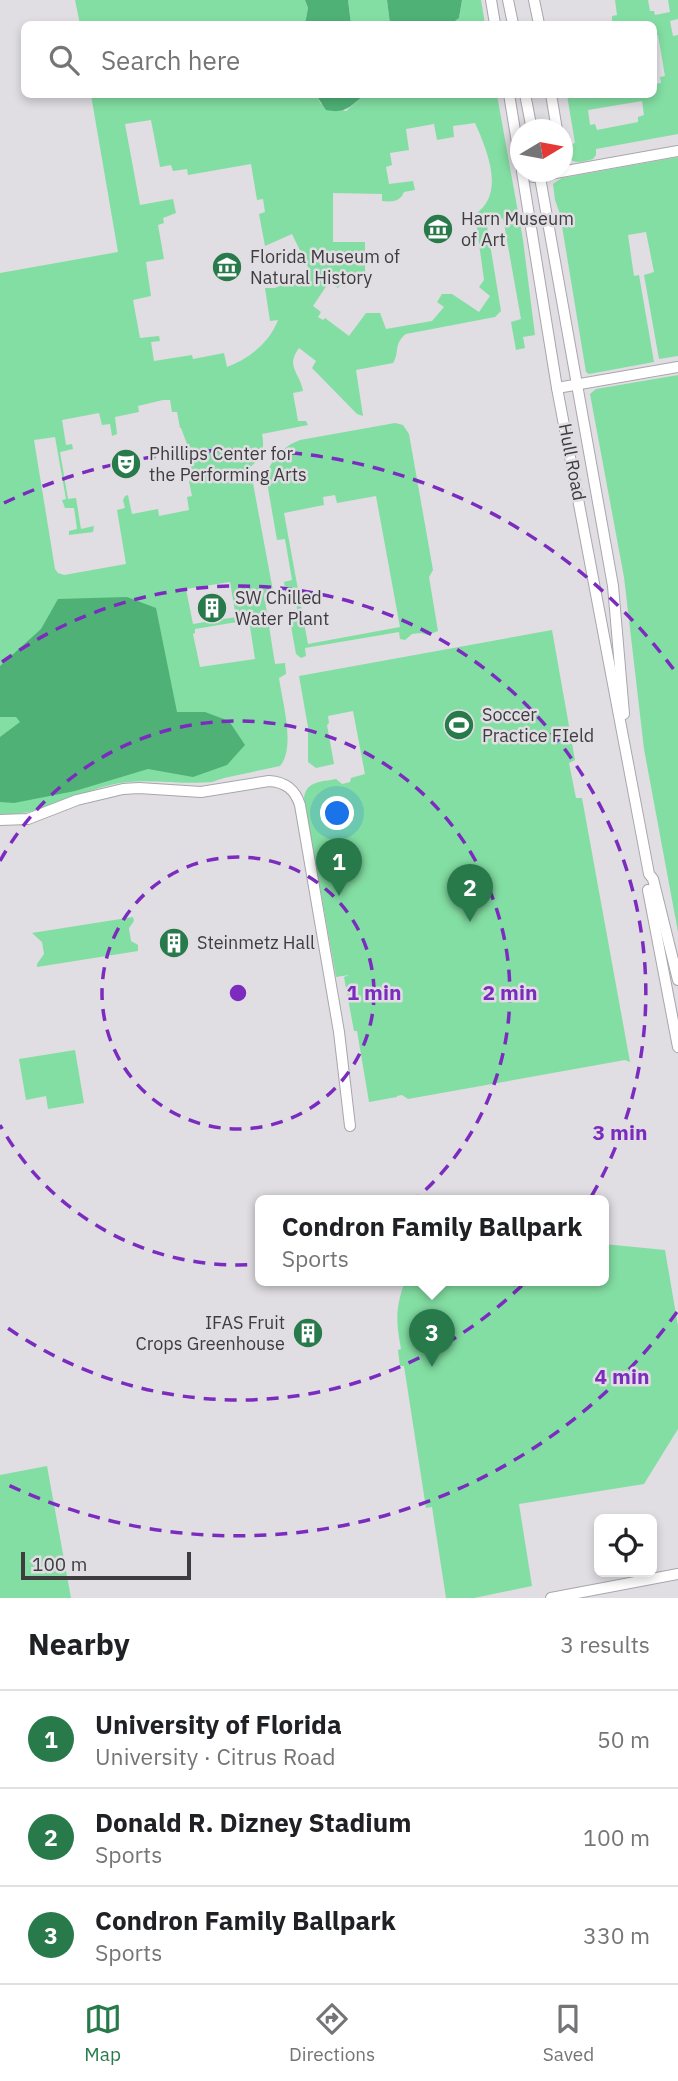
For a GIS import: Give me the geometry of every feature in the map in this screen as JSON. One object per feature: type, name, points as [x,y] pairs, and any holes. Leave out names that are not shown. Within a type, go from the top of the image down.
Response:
[{"type":"street","points":[[491,0],[494,21]]},
{"type":"street","points":[[508,0],[512,21]]},
{"type":"street","points":[[534,0],[538,21]]},
{"type":"street","points":[[510,98],[513,119]]},
{"type":"street","points":[[527,98],[530,119]]},
{"type":"street","points":[[552,98],[555,119]]},
{"type":"street","points":[[573,167],[678,151]]},
{"type":"street","name":"Hull Road","points":[[524,182],[557,388],[586,531],[611,680],[649,874],[653,879],[678,980]]},
{"type":"street","name":"Hull Road","points":[[541,182],[613,586],[627,752]]},
{"type":"street","points":[[557,388],[678,367]]},
{"type":"street","points":[[0,820],[28,819],[83,798],[123,789],[199,792],[269,781],[278,781],[288,786],[295,793],[300,805],[339,1032],[350,1126]]},
{"type":"street","name":"Hull Road","points":[[649,874],[646,881],[678,1047]]},
{"type":"street","points":[[551,1598],[678,1574]]},
{"type":"shaded area","points":[[75,0],[305,0],[308,8],[306,21],[79,21]]},
{"type":"shaded area","points":[[305,0],[348,0],[351,21],[306,21],[308,8]]},
{"type":"shaded area","points":[[348,0],[387,0],[390,21],[351,21]]},
{"type":"shaded area","points":[[387,0],[462,0],[459,18],[455,21],[390,21]]},
{"type":"shaded area","points":[[462,0],[481,0],[484,21],[455,21],[459,18]]},
{"type":"shaded area","points":[[615,0],[648,0],[650,11],[654,11],[655,15],[670,12],[668,0],[678,0],[678,19],[670,21],[673,36],[678,35],[678,134],[596,149],[593,159],[573,161],[573,119],[568,98],[657,98],[657,84],[661,83],[660,77],[665,76],[657,21],[612,21],[612,16],[617,15]],"holes":[[[642,101],[644,115],[638,117],[638,122],[597,130],[595,124],[590,125],[588,110]]]},
{"type":"shaded area","points":[[92,98],[318,98],[321,104],[346,111],[361,98],[498,98],[510,167],[510,182],[513,182],[523,240],[535,335],[523,337],[525,348],[516,350],[511,322],[521,319],[503,218],[487,226],[501,311],[495,317],[406,334],[399,341],[393,363],[356,370],[363,416],[357,414],[312,368],[316,361],[299,348],[293,365],[303,391],[293,393],[298,421],[306,421],[308,425],[262,434],[262,453],[250,467],[273,591],[264,594],[275,664],[285,663],[286,674],[279,678],[288,736],[285,758],[280,766],[212,782],[120,783],[31,811],[0,814],[0,273],[118,252]],"holes":[[[151,120],[160,167],[171,165],[173,171],[187,169],[188,175],[251,164],[257,200],[263,199],[265,212],[259,214],[265,246],[292,234],[310,271],[275,288],[265,288],[270,321],[278,320],[270,336],[251,354],[227,367],[224,353],[193,359],[192,355],[154,361],[151,342],[160,341],[159,336],[140,338],[133,300],[151,296],[146,262],[164,259],[158,225],[164,223],[163,218],[176,213],[173,199],[140,205],[125,124]],[[475,123],[484,146],[492,184],[490,195],[475,214],[484,280],[479,287],[490,296],[479,312],[452,294],[442,294],[437,302],[444,307],[432,321],[386,329],[380,313],[366,313],[349,336],[325,318],[323,320],[318,317],[321,312],[313,306],[329,282],[338,288],[341,284],[345,287],[358,275],[365,273],[365,242],[333,242],[333,193],[382,194],[382,201],[395,201],[404,192],[415,190],[413,181],[389,184],[386,167],[392,165],[390,153],[409,150],[406,129],[434,124],[437,140],[454,137],[453,126]],[[170,400],[172,412],[177,412],[180,428],[189,444],[192,461],[189,481],[192,496],[187,497],[189,510],[159,516],[158,509],[132,514],[128,495],[125,496],[125,508],[117,510],[126,564],[64,575],[58,573],[55,569],[34,440],[55,437],[66,499],[62,500],[65,508],[74,508],[77,529],[69,531],[69,535],[93,532],[94,526],[81,529],[76,498],[68,499],[60,452],[73,449],[72,444],[66,445],[62,420],[99,413],[102,425],[110,424],[112,436],[117,434],[115,417],[139,412],[138,406]],[[230,582],[236,617],[193,624],[186,589]],[[249,620],[255,659],[200,667],[193,634],[195,629]]]},
{"type":"shaded area","points":[[318,98],[360,98],[343,110],[326,110]]},
{"type":"shaded area","points":[[678,157],[678,356],[659,359],[644,275],[654,272],[646,232],[628,235],[634,276],[639,275],[654,362],[589,374],[586,372],[553,184],[573,182],[573,176]]},
{"type":"shaded area","points":[[678,375],[678,932],[644,749],[624,577],[590,394],[596,389]]},
{"type":"shaded area","points":[[395,423],[403,425],[409,434],[433,570],[429,577],[438,631],[428,635],[412,634],[405,640],[400,639],[399,632],[305,648],[306,656],[301,658],[296,654],[289,615],[298,613],[294,593],[286,594],[284,582],[292,580],[285,539],[277,540],[267,482],[270,466],[278,453],[300,440]],"holes":[[[335,495],[337,503],[376,496],[400,627],[308,644],[284,513],[324,505],[323,497]]]},
{"type":"shaded area","points":[[127,597],[156,608],[177,712],[205,712],[229,721],[245,745],[227,765],[193,777],[148,769],[75,791],[14,803],[0,802],[0,737],[20,722],[16,717],[0,717],[0,666],[41,629],[58,599]]},
{"type":"shaded area","points":[[552,630],[575,760],[569,763],[576,798],[582,798],[630,1062],[625,1060],[408,1099],[402,1095],[369,1102],[357,1031],[354,1031],[344,977],[349,975],[336,977],[304,798],[305,792],[315,783],[336,779],[342,784],[365,774],[353,711],[328,716],[327,725],[334,764],[316,768],[308,762],[308,727],[299,676]]},
{"type":"shaded area","points":[[133,917],[134,921],[129,928],[131,941],[138,945],[138,951],[37,967],[44,954],[42,942],[32,933]]},
{"type":"shaded area","points":[[75,1050],[84,1103],[48,1109],[46,1096],[26,1100],[19,1059]]},
{"type":"shaded area","points":[[609,1244],[665,1250],[678,1326],[678,1429],[644,1484],[519,1504],[532,1586],[474,1598],[446,1598],[432,1507],[426,1508],[404,1366],[400,1366],[397,1315],[403,1286],[609,1286]]},
{"type":"shaded area","points":[[47,1466],[71,1598],[0,1598],[0,1475]]},
{"type":"place","name":"Harn Museum of Art","points":[[438,229]]},
{"type":"place","name":"Florida Museum of Natural History","points":[[227,267]]},
{"type":"place","name":"Phillips Center for the Performing Arts","points":[[126,464]]},
{"type":"place","name":"SW Chilled Water Plant","points":[[212,608]]},
{"type":"place","name":"Soccer Practice FIeld","points":[[459,725]]},
{"type":"place","name":"University of Florida","points":[[339,896]]},
{"type":"place","name":"Donald R. Dizney Stadium","points":[[470,922]]},
{"type":"place","name":"Steinmetz Hall","points":[[174,943]]},
{"type":"place","name":"IFAS Fruit Crops Greenhouse","points":[[308,1333]]},
{"type":"place","name":"Condron Family Ballpark","points":[[432,1367]]}]
